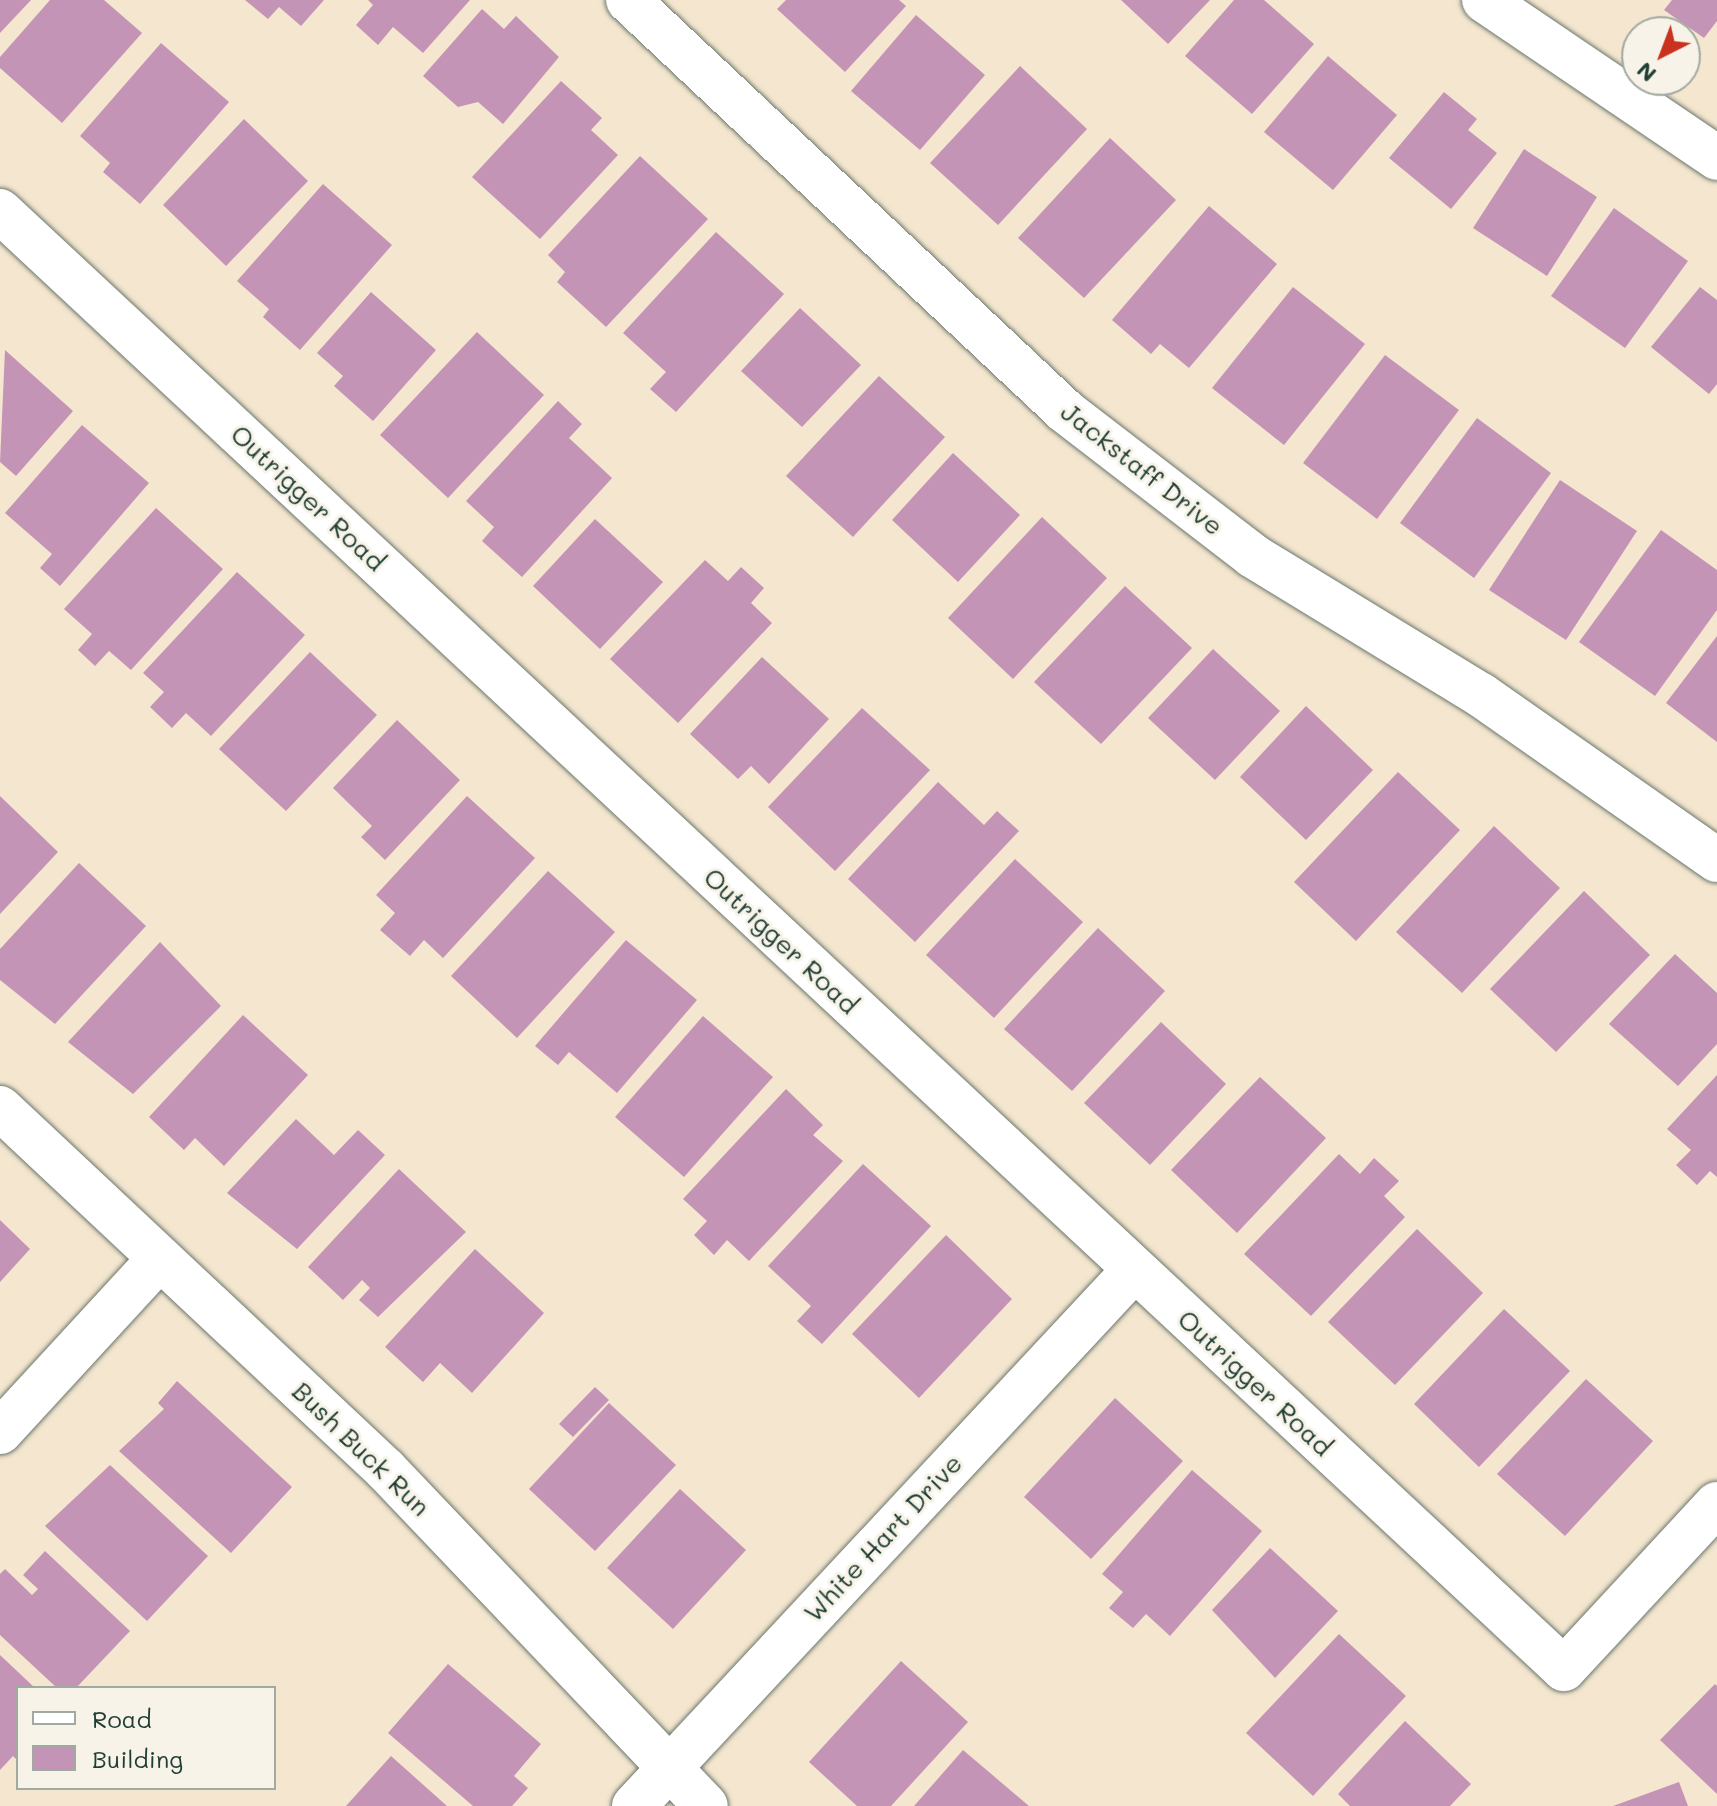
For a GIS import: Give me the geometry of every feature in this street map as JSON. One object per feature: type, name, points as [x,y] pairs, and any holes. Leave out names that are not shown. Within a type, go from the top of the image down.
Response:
[{"type":"street","name":"Jackstaff Drive","points":[[628,0],[1065,411],[1253,556],[1481,695],[1717,860]]},
{"type":"street","points":[[1484,0],[1717,158]]},
{"type":"street","name":"Outrigger Road","points":[[0,211],[1564,1669],[1717,1504]]},
{"type":"street","name":"Bush Buck Run","points":[[0,1108],[385,1469],[666,1770],[706,1806]]},
{"type":"street","points":[[0,1432],[160,1258]]},
{"type":"street","name":"White Hart Drive","points":[[634,1806],[1134,1270]]},
{"type":"building","points":[[0,0],[31,0],[0,33]]},
{"type":"building","points":[[50,0],[104,0],[142,33],[62,123],[0,68],[0,57]]},
{"type":"building","points":[[245,0],[324,0],[301,26],[279,7],[268,19]]},
{"type":"building","points":[[368,0],[470,0],[423,53],[393,27],[378,45],[356,25],[373,5]]},
{"type":"building","points":[[786,0],[899,0],[906,6],[845,72],[777,9]]},
{"type":"building","points":[[1121,0],[1210,0],[1168,44]]},
{"type":"building","points":[[1234,0],[1264,0],[1314,44],[1252,114],[1185,56]]},
{"type":"building","points":[[1672,0],[1717,0],[1717,21],[1704,38],[1701,36],[1701,16],[1673,16],[1664,10]]},
{"type":"building","points":[[482,9],[504,29],[516,16],[559,57],[503,124],[478,102],[458,107],[423,76]]},
{"type":"building","points":[[916,15],[985,75],[920,150],[851,91]]},
{"type":"building","points":[[161,43],[229,102],[140,204],[103,172],[110,163],[80,136]]},
{"type":"building","points":[[1328,56],[1397,115],[1333,190],[1264,132]]},
{"type":"building","points":[[1020,66],[1087,129],[998,225],[930,163]]},
{"type":"building","points":[[561,81],[602,118],[591,130],[618,155],[540,239],[472,177]]},
{"type":"building","points":[[1444,92],[1477,119],[1468,130],[1497,153],[1451,209],[1389,158]]},
{"type":"building","points":[[244,119],[308,181],[226,266],[163,205]]},
{"type":"building","points":[[1110,138],[1176,200],[1084,298],[1018,238]]},
{"type":"building","points":[[1524,149],[1597,197],[1547,276],[1473,228]]},
{"type":"building","points":[[640,156],[708,219],[606,327],[557,282],[565,272],[548,255]]},
{"type":"building","points":[[323,184],[392,245],[300,350],[263,317],[269,309],[237,281]]},
{"type":"building","points":[[1209,206],[1277,264],[1189,368],[1160,344],[1151,354],[1112,320]]},
{"type":"building","points":[[1614,208],[1688,261],[1625,348],[1551,296]]},
{"type":"building","points":[[716,232],[784,294],[676,412],[650,389],[666,372],[623,333]]},
{"type":"building","points":[[1293,287],[1365,344],[1284,445],[1212,388]]},
{"type":"building","points":[[1700,287],[1717,300],[1717,384],[1709,394],[1651,347]]},
{"type":"building","points":[[371,292],[436,350],[373,421],[334,386],[343,376],[317,353]]},
{"type":"building","points":[[800,308],[861,365],[802,427],[741,371]]},
{"type":"building","points":[[477,332],[544,395],[448,498],[380,435]]},
{"type":"building","points":[[5,350],[73,411],[16,476],[0,462]]},
{"type":"building","points":[[1385,355],[1459,410],[1377,519],[1303,463]]},
{"type":"building","points":[[879,376],[945,437],[853,537],[786,476]]},
{"type":"building","points":[[558,401],[582,424],[569,438],[612,478],[522,577],[482,541],[494,527],[466,501]]},
{"type":"building","points":[[1477,418],[1551,473],[1474,578],[1400,523]]},
{"type":"building","points":[[82,425],[149,483],[60,586],[40,568],[52,554],[5,513]]},
{"type":"building","points":[[953,453],[1020,515],[958,582],[892,520]]},
{"type":"building","points":[[1560,480],[1637,531],[1566,640],[1489,590]]},
{"type":"building","points":[[156,508],[223,569],[131,670],[109,651],[95,666],[78,650],[92,634],[64,609]]},
{"type":"building","points":[[1042,517],[1107,578],[1013,679],[948,618]]},
{"type":"building","points":[[595,519],[663,582],[600,649],[533,586]]},
{"type":"building","points":[[1661,530],[1717,570],[1717,610],[1655,696],[1579,642]]},
{"type":"building","points":[[705,560],[728,581],[741,567],[764,588],[751,603],[772,623],[678,723],[610,659]]},
{"type":"building","points":[[237,572],[305,635],[211,736],[186,713],[172,728],[150,707],[164,692],[143,673]]},
{"type":"building","points":[[1125,586],[1192,648],[1101,744],[1034,682]]},
{"type":"building","points":[[1717,636],[1717,742],[1666,703]]},
{"type":"building","points":[[1213,649],[1280,711],[1215,780],[1148,718]]},
{"type":"building","points":[[310,652],[377,715],[286,811],[219,749]]},
{"type":"building","points":[[762,657],[829,719],[769,784],[751,766],[738,779],[690,734]]},
{"type":"building","points":[[1306,706],[1373,770],[1306,840],[1240,777]]},
{"type":"building","points":[[862,708],[930,770],[835,871],[768,807]]},
{"type":"building","points":[[397,720],[460,780],[385,860],[361,837],[372,826],[333,788]]},
{"type":"building","points":[[1398,772],[1460,830],[1356,941],[1294,882]]},
{"type":"building","points":[[938,782],[984,825],[997,811],[1019,831],[915,942],[848,879]]},
{"type":"building","points":[[0,796],[58,852],[0,914]]},
{"type":"building","points":[[467,796],[535,858],[443,958],[424,940],[410,956],[380,930],[395,913],[376,895]]},
{"type":"building","points":[[1494,826],[1560,888],[1462,993],[1396,932]]},
{"type":"building","points":[[1015,859],[1083,922],[994,1018],[926,955]]},
{"type":"building","points":[[79,863],[146,926],[55,1024],[0,980],[0,949]]},
{"type":"building","points":[[548,871],[615,932],[517,1038],[451,976]]},
{"type":"building","points":[[1584,891],[1650,955],[1556,1052],[1490,989]]},
{"type":"building","points":[[1098,928],[1165,991],[1072,1091],[1004,1029]]},
{"type":"building","points":[[626,940],[697,1000],[617,1093],[569,1052],[558,1065],[535,1046]]},
{"type":"building","points":[[160,942],[221,1006],[133,1094],[68,1042]]},
{"type":"building","points":[[1675,954],[1717,993],[1717,1044],[1678,1086],[1609,1024]]},
{"type":"building","points":[[243,1015],[308,1075],[224,1166],[195,1138],[184,1150],[149,1117]]},
{"type":"building","points":[[703,1016],[773,1077],[684,1177],[615,1117]]},
{"type":"building","points":[[1161,1022],[1226,1084],[1150,1165],[1084,1103]]},
{"type":"building","points":[[1717,1075],[1717,1177],[1710,1171],[1697,1185],[1676,1165],[1691,1150],[1667,1129]]},
{"type":"building","points":[[1260,1077],[1326,1138],[1237,1233],[1171,1170]]},
{"type":"building","points":[[786,1089],[823,1125],[813,1135],[843,1161],[749,1261],[727,1240],[714,1255],[694,1235],[707,1221],[683,1199]]},
{"type":"building","points":[[296,1119],[334,1155],[358,1130],[385,1155],[297,1249],[227,1193]]},
{"type":"building","points":[[1339,1154],[1360,1174],[1374,1158],[1399,1181],[1384,1196],[1405,1217],[1311,1316],[1244,1254]]},
{"type":"building","points":[[863,1164],[931,1226],[822,1344],[797,1321],[811,1306],[768,1266]]},
{"type":"building","points":[[399,1169],[466,1232],[378,1317],[359,1300],[370,1288],[362,1280],[343,1300],[308,1267]]},
{"type":"building","points":[[0,1220],[30,1249],[0,1282]]},
{"type":"building","points":[[1417,1229],[1483,1293],[1395,1385],[1328,1322]]},
{"type":"building","points":[[946,1235],[1012,1299],[919,1398],[852,1334]]},
{"type":"building","points":[[475,1249],[544,1313],[472,1393],[440,1363],[423,1382],[385,1347]]},
{"type":"building","points":[[1504,1309],[1570,1371],[1479,1467],[1414,1404]]},
{"type":"building","points":[[1586,1379],[1653,1441],[1565,1536],[1497,1474]]},
{"type":"building","points":[[177,1381],[292,1487],[231,1553],[119,1451],[164,1409],[158,1403]]},
{"type":"building","points":[[595,1387],[609,1400],[573,1437],[559,1424]]},
{"type":"building","points":[[1115,1398],[1183,1461],[1091,1559],[1024,1497]]},
{"type":"building","points":[[609,1403],[676,1465],[595,1551],[529,1489]]},
{"type":"building","points":[[110,1465],[208,1556],[147,1621],[45,1526]]},
{"type":"building","points":[[1192,1470],[1262,1531],[1170,1636],[1146,1614],[1133,1628],[1109,1608],[1123,1592],[1102,1574]]},
{"type":"building","points":[[680,1489],[746,1550],[673,1629],[607,1568]]},
{"type":"building","points":[[1270,1548],[1338,1611],[1275,1678],[1212,1610]]},
{"type":"building","points":[[45,1551],[130,1631],[78,1686],[55,1686],[0,1635],[0,1574],[5,1569],[32,1595],[38,1589],[23,1575]]},
{"type":"building","points":[[1339,1634],[1406,1696],[1313,1796],[1246,1733]]},
{"type":"building","points":[[0,1655],[33,1686],[16,1686],[16,1759],[13,1756],[0,1770]]},
{"type":"building","points":[[901,1661],[968,1722],[891,1806],[857,1806],[809,1762]]},
{"type":"building","points":[[448,1664],[541,1744],[514,1776],[528,1788],[512,1806],[473,1806],[388,1733]]},
{"type":"building","points":[[1715,1684],[1717,1686],[1717,1794],[1660,1740]]},
{"type":"building","points":[[1405,1721],[1471,1784],[1450,1806],[1350,1806],[1338,1794]]},
{"type":"building","points":[[963,1750],[1029,1806],[914,1806]]},
{"type":"building","points":[[391,1756],[447,1806],[346,1806]]},
{"type":"building","points":[[1679,1782],[1688,1806],[1613,1806]]}]
